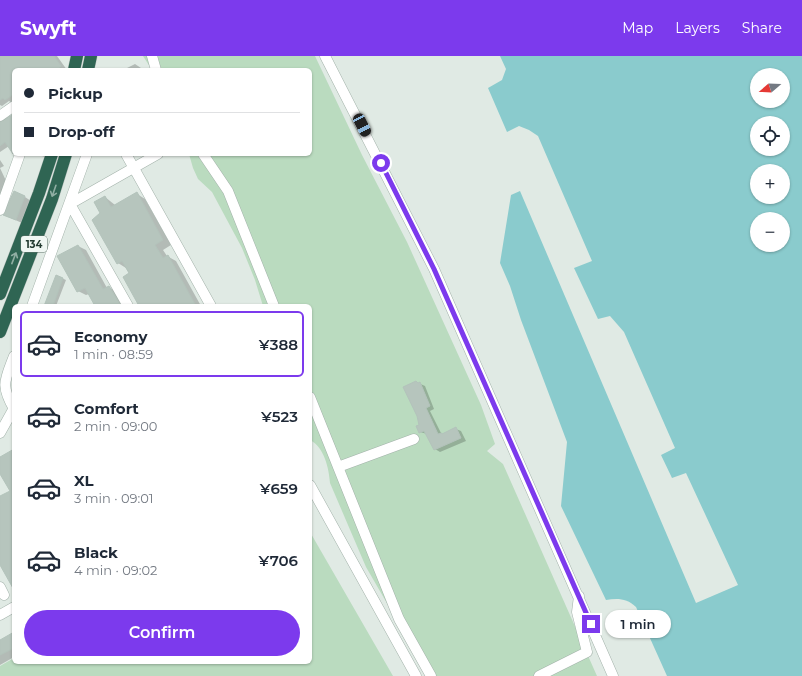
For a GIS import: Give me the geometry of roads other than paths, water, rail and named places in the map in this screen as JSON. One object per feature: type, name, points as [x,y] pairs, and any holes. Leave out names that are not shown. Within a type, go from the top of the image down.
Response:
[{"type":"highway","points":[[74,68],[77,56]]},
{"type":"highway","points":[[88,68],[91,56]]},
{"type":"highway","name":"134","points":[[0,294],[3,279],[39,193],[51,156]]},
{"type":"highway","name":"134","points":[[0,332],[52,198],[65,156]]},
{"type":"street","points":[[152,56],[155,68]]},
{"type":"street","points":[[325,56],[434,269],[613,676]]},
{"type":"street","points":[[0,116],[12,107]]},
{"type":"street","points":[[0,210],[19,156]]},
{"type":"street","points":[[33,304],[86,156]]},
{"type":"street","points":[[127,156],[210,304]]},
{"type":"street","points":[[70,204],[155,156]]},
{"type":"street","points":[[204,156],[228,191],[273,304]]},
{"type":"street","points":[[70,204],[127,304]]},
{"type":"street","points":[[12,361],[2,386],[12,405]]},
{"type":"street","points":[[312,402],[399,619],[431,676]]},
{"type":"street","points":[[0,433],[12,412]]},
{"type":"street","points":[[338,467],[414,439]]},
{"type":"street","points":[[312,489],[416,676]]},
{"type":"street","points":[[539,676],[587,652],[577,612],[579,596]]},
{"type":"street","points":[[0,615],[12,608]]},
{"type":"water","points":[[500,56],[802,56],[802,676],[667,676],[636,607],[622,599],[606,600],[561,506],[567,442],[521,320],[510,286],[500,263],[511,195],[520,191],[696,603],[738,585],[686,473],[672,478],[661,455],[675,448],[624,332],[610,316],[598,319],[574,268],[592,261],[538,136],[519,126],[507,132],[488,88],[502,80],[506,69]]}]
